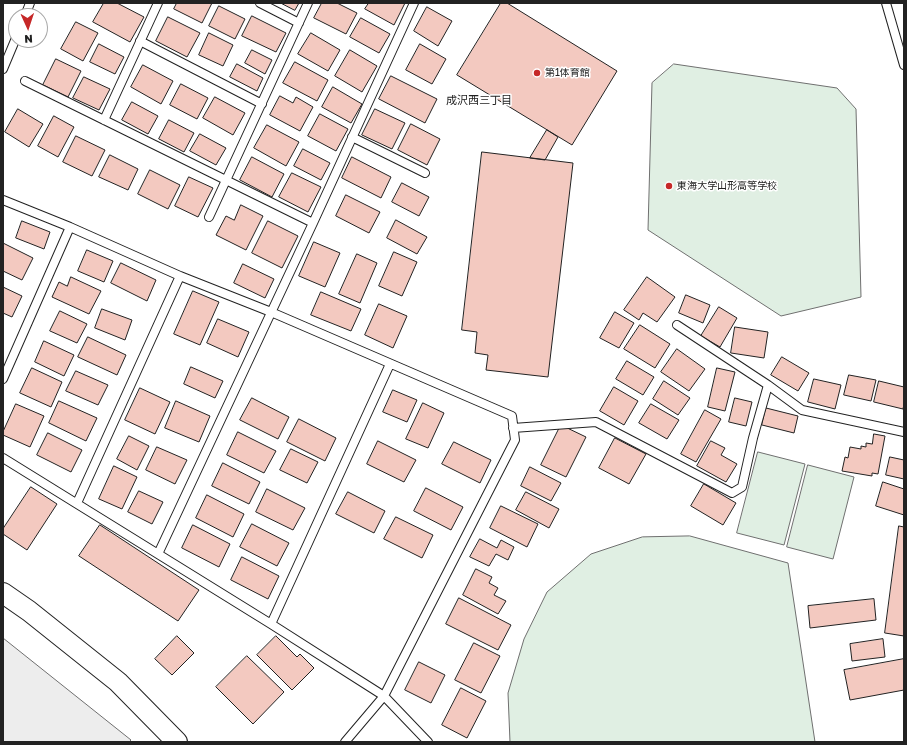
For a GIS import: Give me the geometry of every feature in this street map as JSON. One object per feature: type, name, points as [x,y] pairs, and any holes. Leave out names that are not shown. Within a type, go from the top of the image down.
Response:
[{"type":"street","points":[[3,593],[29,611],[118,682],[177,742]]},
{"type":"lane","points":[[104,120],[158,3]]},
{"type":"lane","points":[[260,3],[299,22]]},
{"type":"lane","points":[[209,217],[308,3]]},
{"type":"lane","points":[[158,554],[414,3]]},
{"type":"lane","points":[[886,3],[904,65]]},
{"type":"lane","points":[[140,41],[262,104]]},
{"type":"lane","points":[[3,69],[12,48]]},
{"type":"lane","points":[[25,81],[313,223]]},
{"type":"lane","points":[[352,138],[425,173]]},
{"type":"lane","points":[[3,200],[70,227],[180,276],[271,312],[512,416],[514,440],[384,696],[345,742]]},
{"type":"lane","points":[[3,379],[70,227]]},
{"type":"lane","points":[[77,504],[180,276]]},
{"type":"lane","points":[[677,325],[768,385],[802,410],[904,432]]},
{"type":"lane","points":[[271,624],[390,364]]},
{"type":"lane","points":[[513,428],[596,422],[732,493],[742,487],[753,438],[768,385]]},
{"type":"lane","points":[[3,458],[384,696],[428,742]]},
{"type":"green space","points":[[674,64],[837,88],[856,109],[861,297],[781,316],[648,230],[652,83]]},
{"type":"green space","points":[[758,452],[805,464],[784,545],[737,533]]},
{"type":"green space","points":[[808,465],[854,477],[833,559],[787,547]]},
{"type":"green space","points":[[690,536],[788,563],[815,742],[510,742],[508,693],[524,639],[547,592],[591,554],[642,537]]},
{"type":"shaded area","points":[[3,638],[131,740],[129,742],[3,742]]},
{"type":"building","points":[[104,3],[117,3],[144,17],[130,42],[93,22]]},
{"type":"building","points":[[177,3],[212,3],[202,23],[174,9]]},
{"type":"building","points":[[281,3],[299,3],[295,10]]},
{"type":"building","points":[[322,3],[337,3],[357,13],[346,34],[314,18]]},
{"type":"building","points":[[369,3],[405,3],[394,25],[365,9]]},
{"type":"building","name":"第1体育館","points":[[501,3],[507,3],[617,71],[572,145],[457,75]]},
{"type":"building","points":[[219,6],[245,19],[235,39],[209,26]]},
{"type":"building","points":[[427,7],[452,21],[438,46],[414,31]]},
{"type":"building","points":[[252,16],[286,33],[276,52],[242,36]]},
{"type":"building","points":[[168,17],[200,33],[187,57],[156,41]]},
{"type":"building","points":[[361,18],[390,34],[379,53],[350,37]]},
{"type":"building","points":[[76,22],[98,33],[83,61],[61,49]]},
{"type":"building","points":[[209,33],[233,45],[223,66],[199,55]]},
{"type":"building","points":[[311,33],[340,50],[328,71],[298,54]]},
{"type":"building","points":[[99,44],[124,57],[115,74],[90,62]]},
{"type":"building","points":[[420,44],[446,59],[432,84],[406,70]]},
{"type":"building","points":[[252,50],[272,60],[265,74],[245,63]]},
{"type":"building","points":[[350,50],[377,66],[362,92],[335,76]]},
{"type":"building","points":[[56,59],[81,71],[68,97],[43,85]]},
{"type":"building","points":[[295,62],[328,80],[317,101],[283,83]]},
{"type":"building","points":[[237,64],[263,78],[257,91],[230,77]]},
{"type":"building","points":[[143,65],[173,81],[161,104],[131,87]]},
{"type":"building","points":[[391,76],[437,99],[425,123],[379,99]]},
{"type":"building","points":[[84,77],[110,89],[99,110],[73,98]]},
{"type":"building","points":[[181,84],[208,98],[197,119],[170,105]]},
{"type":"building","points":[[333,87],[362,104],[351,123],[322,107]]},
{"type":"building","points":[[280,96],[293,103],[296,97],[313,107],[300,131],[270,115]]},
{"type":"building","points":[[215,97],[245,113],[233,135],[203,118]]},
{"type":"building","points":[[132,102],[158,116],[148,134],[122,120]]},
{"type":"building","points":[[18,109],[43,124],[29,147],[5,132]]},
{"type":"building","points":[[375,109],[405,123],[392,149],[362,135]]},
{"type":"building","points":[[320,114],[348,129],[336,151],[308,136]]},
{"type":"building","points":[[54,116],[74,127],[58,157],[38,146]]},
{"type":"building","points":[[169,120],[194,133],[184,152],[159,139]]},
{"type":"building","points":[[411,124],[440,139],[427,165],[398,150]]},
{"type":"building","points":[[267,125],[299,142],[286,166],[254,148]]},
{"type":"building","points":[[547,130],[558,137],[545,160],[530,158]]},
{"type":"building","points":[[200,134],[226,148],[216,165],[190,151]]},
{"type":"building","points":[[76,136],[105,150],[92,176],[63,162]]},
{"type":"building","points":[[303,149],[330,163],[321,180],[294,166]]},
{"type":"building","points":[[482,152],[573,163],[548,377],[486,370],[488,355],[475,353],[477,332],[462,330]]},
{"type":"building","points":[[110,155],[138,169],[128,190],[99,177]]},
{"type":"building","points":[[252,157],[284,174],[272,197],[240,180]]},
{"type":"building","points":[[352,157],[391,177],[381,198],[342,178]]},
{"type":"building","points":[[150,170],[180,185],[168,209],[138,194]]},
{"type":"building","points":[[292,173],[321,187],[308,212],[279,197]]},
{"type":"building","points":[[189,177],[213,188],[198,217],[175,206]]},
{"type":"building","points":[[402,183],[429,197],[419,216],[392,202]]},
{"type":"building","points":[[346,195],[380,212],[369,233],[336,216]]},
{"type":"building","points":[[241,205],[263,216],[246,250],[216,235],[226,216],[234,220]]},
{"type":"building","points":[[396,220],[427,237],[417,254],[387,238]]},
{"type":"building","points":[[22,221],[50,232],[44,249],[16,238]]},
{"type":"building","points":[[268,221],[298,236],[282,268],[252,253]]},
{"type":"building","points":[[314,242],[340,253],[325,287],[299,276]]},
{"type":"building","points":[[3,243],[33,258],[22,280],[3,271]]},
{"type":"building","points":[[87,250],[113,261],[104,282],[78,271]]},
{"type":"building","points":[[394,252],[417,262],[402,296],[379,286]]},
{"type":"building","points":[[357,254],[377,263],[360,303],[339,294]]},
{"type":"building","points":[[121,263],[156,280],[147,301],[111,283]]},
{"type":"building","points":[[243,264],[274,279],[265,298],[234,283]]},
{"type":"building","points":[[71,277],[101,291],[89,314],[52,297],[59,282],[67,286]]},
{"type":"building","points":[[647,277],[675,297],[657,322],[643,313],[639,320],[624,310]]},
{"type":"building","points":[[3,287],[22,296],[12,317],[3,313]]},
{"type":"building","points":[[193,291],[219,302],[200,345],[174,334]]},
{"type":"building","points":[[321,292],[361,309],[351,331],[311,315]]},
{"type":"building","points":[[686,295],[710,305],[703,323],[679,313]]},
{"type":"building","points":[[379,304],[407,316],[393,348],[365,335]]},
{"type":"building","points":[[719,307],[737,318],[720,347],[701,336]]},
{"type":"building","points":[[102,309],[132,320],[125,340],[95,328]]},
{"type":"building","points":[[60,311],[87,324],[77,343],[50,331]]},
{"type":"building","points":[[615,312],[634,323],[619,348],[600,338]]},
{"type":"building","points":[[218,319],[249,332],[238,357],[207,343]]},
{"type":"building","points":[[640,325],[670,344],[655,368],[624,349]]},
{"type":"building","points":[[735,327],[768,332],[764,358],[731,353]]},
{"type":"building","points":[[88,337],[126,355],[117,375],[78,357]]},
{"type":"building","points":[[44,341],[74,355],[64,376],[35,362]]},
{"type":"building","points":[[677,349],[705,369],[689,391],[661,372]]},
{"type":"building","points":[[782,357],[809,373],[798,391],[771,375]]},
{"type":"building","points":[[627,361],[654,377],[643,395],[616,379]]},
{"type":"building","points":[[191,367],[223,381],[215,398],[184,384]]},
{"type":"building","points":[[32,368],[62,382],[51,407],[20,393]]},
{"type":"building","points":[[717,368],[735,372],[725,411],[708,407]]},
{"type":"building","points":[[76,371],[108,385],[98,405],[66,391]]},
{"type":"building","points":[[849,375],[876,380],[871,401],[844,395]]},
{"type":"building","points":[[814,379],[841,385],[835,409],[808,402]]},
{"type":"building","points":[[664,381],[690,398],[678,415],[653,399]]},
{"type":"building","points":[[879,381],[904,387],[903,409],[874,402]]},
{"type":"building","points":[[614,387],[638,401],[624,425],[600,411]]},
{"type":"building","points":[[140,388],[170,402],[155,434],[125,420]]},
{"type":"building","points":[[393,390],[417,400],[407,422],[383,412]]},
{"type":"building","points":[[252,398],[289,417],[278,439],[240,420]]},
{"type":"building","points":[[735,398],[752,402],[746,426],[729,422]]},
{"type":"building","points":[[59,401],[97,418],[86,441],[49,423]]},
{"type":"building","points":[[176,401],[210,416],[199,442],[165,428]]},
{"type":"building","points":[[423,403],[444,413],[428,448],[406,439]]},
{"type":"building","points":[[16,404],[44,416],[30,447],[3,435]]},
{"type":"building","points":[[651,404],[679,420],[667,439],[639,423]]},
{"type":"building","points":[[766,408],[798,416],[794,433],[762,425]]},
{"type":"building","points":[[705,410],[721,419],[696,462],[681,454]]},
{"type":"building","points":[[299,419],[336,438],[325,461],[287,442]]},
{"type":"building","points":[[561,425],[586,437],[566,477],[541,465]]},
{"type":"building","points":[[238,432],[276,451],[264,473],[227,455]]},
{"type":"building","points":[[48,433],[82,450],[71,472],[37,455]]},
{"type":"building","points":[[874,434],[885,436],[878,474],[872,473],[872,476],[842,471],[845,457],[848,458],[850,447],[861,449],[861,446],[866,447],[866,443],[872,444]]},
{"type":"building","points":[[129,436],[149,446],[137,470],[117,459]]},
{"type":"building","points":[[615,438],[646,454],[629,484],[599,468]]},
{"type":"building","points":[[378,441],[416,460],[404,482],[367,464]]},
{"type":"building","points":[[711,441],[725,448],[721,455],[737,464],[726,482],[697,466]]},
{"type":"building","points":[[454,442],[491,460],[480,483],[442,464]]},
{"type":"building","points":[[157,447],[187,460],[175,484],[146,470]]},
{"type":"building","points":[[291,449],[318,462],[307,483],[280,470]]},
{"type":"building","points":[[890,457],[904,460],[904,479],[886,475]]},
{"type":"building","points":[[223,463],[260,482],[249,504],[212,486]]},
{"type":"building","points":[[114,466],[137,477],[122,509],[99,499]]},
{"type":"building","points":[[530,467],[561,483],[551,501],[521,486]]},
{"type":"building","points":[[883,482],[904,489],[904,515],[876,506]]},
{"type":"building","points":[[704,484],[736,503],[723,525],[691,506]]},
{"type":"building","points":[[31,487],[57,504],[27,550],[3,534],[3,529]]},
{"type":"building","points":[[426,488],[463,507],[451,530],[414,511]]},
{"type":"building","points":[[267,489],[305,508],[293,530],[256,512]]},
{"type":"building","points":[[139,491],[163,502],[152,524],[128,512]]},
{"type":"building","points":[[348,492],[385,511],[374,533],[336,514]]},
{"type":"building","points":[[526,492],[559,509],[549,528],[516,510]]},
{"type":"building","points":[[207,495],[244,514],[233,537],[196,518]]},
{"type":"building","points":[[501,506],[538,524],[527,547],[490,528]]},
{"type":"building","points":[[396,517],[433,535],[422,558],[384,539]]},
{"type":"building","points":[[252,524],[289,543],[277,566],[240,547]]},
{"type":"building","points":[[100,525],[199,590],[178,621],[79,556]]},
{"type":"building","points":[[193,525],[230,544],[219,567],[182,548]]},
{"type":"building","points":[[899,526],[904,527],[904,636],[885,633]]},
{"type":"building","points":[[480,539],[497,548],[501,540],[514,547],[508,560],[496,554],[489,566],[470,557]]},
{"type":"building","points":[[242,557],[279,576],[268,599],[231,580]]},
{"type":"building","points":[[476,569],[492,577],[489,583],[498,588],[494,595],[506,601],[498,614],[463,595]]},
{"type":"building","points":[[459,598],[511,625],[498,650],[446,624]]},
{"type":"building","points":[[874,599],[876,620],[810,628],[808,606]]},
{"type":"building","points":[[177,636],[194,653],[172,675],[155,659]]},
{"type":"building","points":[[276,636],[297,657],[300,654],[314,668],[292,690],[257,655]]},
{"type":"building","points":[[883,639],[885,657],[852,661],[850,644]]},
{"type":"building","points":[[474,643],[500,656],[481,693],[455,680]]},
{"type":"building","points":[[247,656],[284,692],[253,724],[216,687]]},
{"type":"building","points":[[904,659],[904,690],[850,700],[844,670]]},
{"type":"building","points":[[419,662],[445,675],[431,703],[405,690]]},
{"type":"building","points":[[461,688],[486,701],[467,738],[442,725]]},
{"type":"place","name":"第1体育館","points":[[537,73]]},
{"type":"place","name":"東海大学山形高等学校","points":[[669,186]]},
{"type":"district","name":"成沢西三丁目","points":[[479,101]]}]
